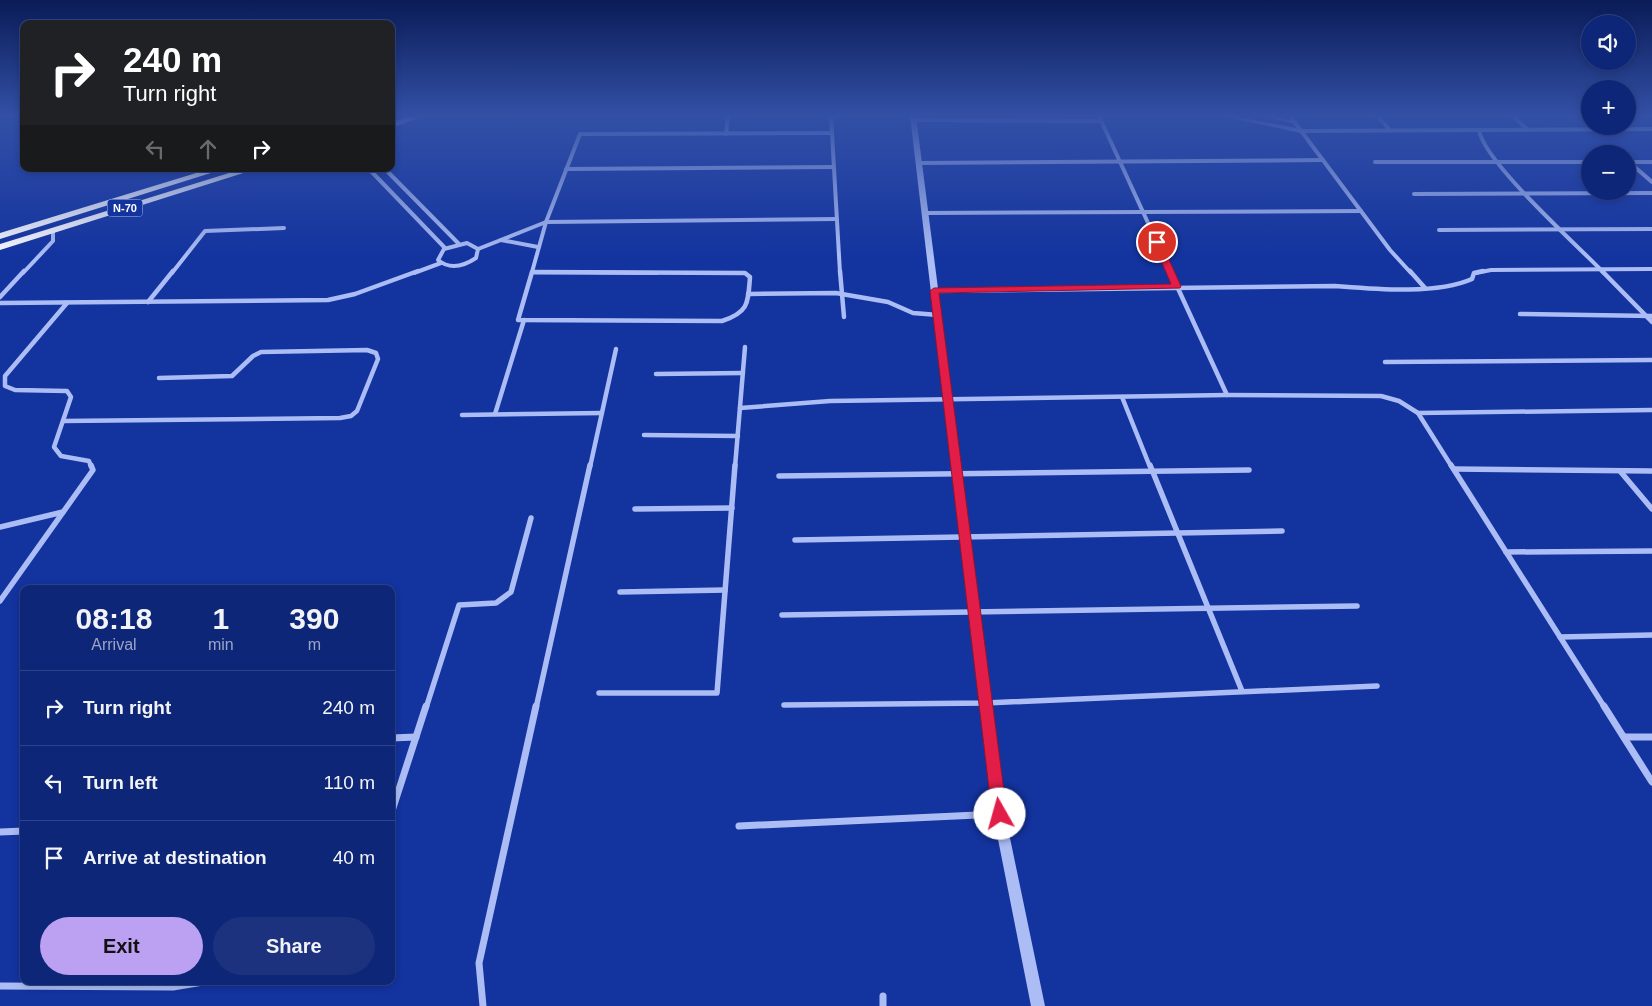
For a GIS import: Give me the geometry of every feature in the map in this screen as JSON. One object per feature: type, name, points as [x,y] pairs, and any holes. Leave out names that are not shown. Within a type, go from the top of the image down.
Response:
[{"type":"highway","name":"N-70","points":[[0,236],[209,172]]},
{"type":"highway","name":"N-70","points":[[0,247],[240,172]]},
{"type":"street","points":[[531,272],[736,272],[750,277],[746,308],[740,316],[722,321],[518,320],[531,272],[538,247],[546,222],[568,163]]},
{"type":"street","points":[[833,163],[844,317]]},
{"type":"street","points":[[930,163],[919,163],[974,612],[1000,814],[1038,1006]]},
{"type":"street","points":[[1120,163],[1227,395]]},
{"type":"street","points":[[1325,163],[1390,250],[1425,288]]},
{"type":"street","points":[[1498,163],[1652,322]]},
{"type":"street","points":[[566,169],[833,167]]},
{"type":"street","points":[[1636,169],[1652,182]]},
{"type":"street","points":[[371,172],[445,248]]},
{"type":"street","points":[[388,172],[459,244]]},
{"type":"street","points":[[1414,194],[1652,193]]},
{"type":"street","points":[[925,214],[1361,211]]},
{"type":"street","points":[[478,249],[546,222],[836,220]]},
{"type":"street","points":[[148,302],[205,231],[214,229],[284,228]]},
{"type":"street","points":[[1439,230],[1652,229]]},
{"type":"street","points":[[0,297],[53,241],[53,231]]},
{"type":"street","points":[[500,240],[538,247]]},
{"type":"street","points":[[441,263],[437,256],[445,248],[459,244],[474,245],[478,249]]},
{"type":"street","points":[[0,303],[342,298],[441,263],[454,266],[471,262],[476,258],[478,249]]},
{"type":"street","points":[[934,291],[1177,286],[1335,286],[1393,291],[1461,284],[1472,280],[1474,273],[1491,270],[1652,269]]},
{"type":"street","points":[[748,294],[843,294],[888,302],[913,313],[938,316]]},
{"type":"street","points":[[0,601],[93,470],[89,461],[61,456],[54,447],[71,397],[67,391],[15,390],[2,387],[5,376],[67,303]]},
{"type":"street","points":[[1520,314],[1652,316]]},
{"type":"street","points":[[495,414],[524,320]]},
{"type":"street","points":[[599,693],[717,693],[745,347]]},
{"type":"street","points":[[483,1006],[479,963],[616,349]]},
{"type":"street","points":[[64,421],[340,418],[351,416],[357,410],[378,360],[376,353],[368,350],[262,352],[254,354],[232,376],[159,378]]},
{"type":"street","points":[[1385,362],[1652,360]]},
{"type":"street","points":[[656,374],[743,373]]},
{"type":"street","points":[[740,408],[830,401],[1227,395],[1380,396],[1399,401],[1418,414],[1652,782]]},
{"type":"street","points":[[1122,397],[1242,691]]},
{"type":"street","points":[[1418,414],[1652,410]]},
{"type":"street","points":[[462,415],[602,413]]},
{"type":"street","points":[[644,435],[738,436]]},
{"type":"street","points":[[1454,469],[1652,471]]},
{"type":"street","points":[[779,476],[957,472],[1248,470]]},
{"type":"street","points":[[1620,471],[1652,509]]},
{"type":"street","points":[[636,509],[732,508]]},
{"type":"street","points":[[0,527],[63,512]]},
{"type":"street","points":[[395,802],[459,606],[496,603],[511,592],[531,518]]},
{"type":"street","points":[[795,540],[1178,535],[1282,531]]},
{"type":"street","points":[[1506,552],[1652,551]]},
{"type":"street","points":[[620,592],[725,590]]},
{"type":"street","points":[[782,615],[1357,606]]},
{"type":"street","points":[[1560,637],[1652,636]]},
{"type":"street","points":[[784,705],[986,703],[1377,686]]},
{"type":"street","points":[[395,738],[416,736]]},
{"type":"street","points":[[1624,737],[1652,737]]},
{"type":"street","points":[[739,826],[1000,814]]},
{"type":"street","points":[[0,832],[20,832]]},
{"type":"street","points":[[0,986],[76,985]]},
{"type":"street","points":[[158,985],[173,987],[185,985]]},
{"type":"street","points":[[883,996],[883,1006]]},
{"type":"route","points":[[1000,814],[934,291],[1177,286],[1157,242]]}]
